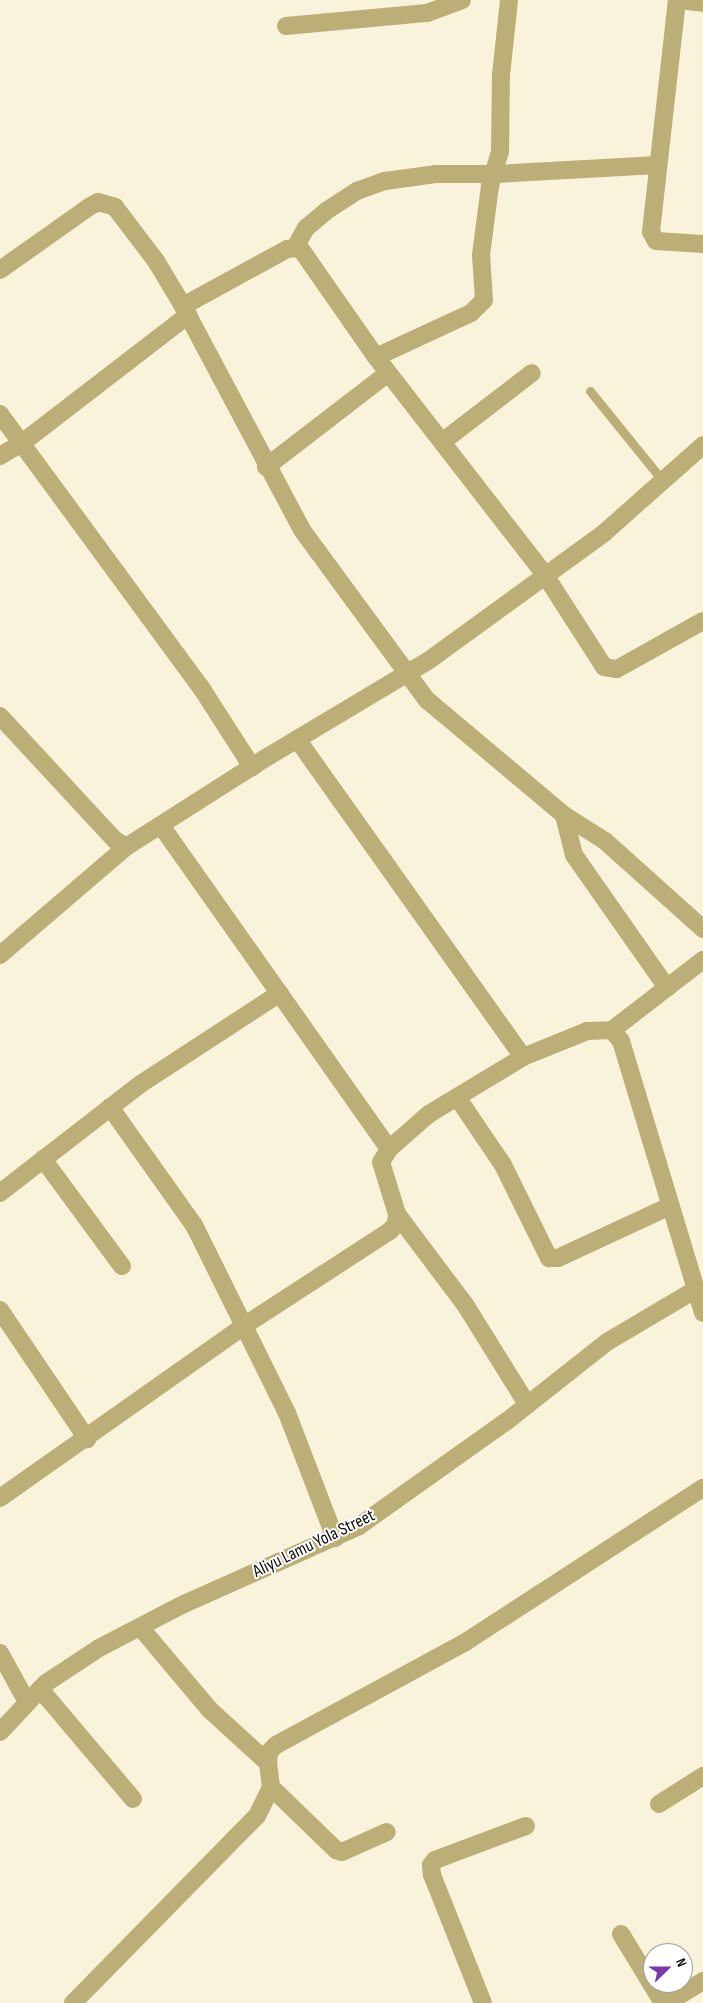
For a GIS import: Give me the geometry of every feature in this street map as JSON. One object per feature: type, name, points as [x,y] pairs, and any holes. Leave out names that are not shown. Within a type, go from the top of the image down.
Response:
[{"type":"street","points":[[286,26],[427,13],[462,0]]},
{"type":"street","points":[[376,357],[480,306],[484,300],[482,255],[490,186],[496,174],[500,152],[501,75],[509,0]]},
{"type":"street","points":[[703,3],[678,0],[658,165],[652,237],[656,241],[703,244]]},
{"type":"street","points":[[0,456],[22,443],[186,311],[296,246],[306,228],[357,191],[385,181],[436,174],[496,174],[658,165]]},
{"type":"street","points":[[0,270],[98,202],[107,203],[127,221],[186,311],[266,466],[302,530],[427,700],[564,814],[605,841],[703,929]]},
{"type":"street","points":[[296,246],[309,260],[388,373],[545,575],[608,670],[617,669],[703,622]]},
{"type":"street","points":[[266,466],[388,373]]},
{"type":"street","points":[[442,442],[532,373]]},
{"type":"street","points":[[0,414],[202,689],[252,767]]},
{"type":"street","points":[[0,955],[126,847],[162,827],[297,739],[407,674],[604,533],[703,445]]},
{"type":"street","points":[[0,716],[115,840],[126,847]]},
{"type":"street","points":[[297,739],[523,1057]]},
{"type":"street","points":[[564,814],[574,856],[667,988]]},
{"type":"street","points":[[162,827],[389,1149]]},
{"type":"street","points":[[527,1404],[466,1306],[397,1214],[381,1162],[389,1149],[429,1114],[523,1057],[587,1031],[612,1030],[703,960]]},
{"type":"street","points":[[0,1193],[110,1108],[280,993]]},
{"type":"street","points":[[612,1030],[621,1041],[703,1313]]},
{"type":"street","points":[[457,1097],[503,1166],[549,1258],[558,1258],[670,1206]]},
{"type":"street","points":[[110,1108],[194,1225],[287,1413],[335,1538]]},
{"type":"street","points":[[43,1159],[122,1266]]},
{"type":"street","points":[[0,1498],[87,1439],[245,1325],[368,1248],[396,1224],[397,1214]]},
{"type":"street","name":"Aliyu Lamu Yola Street","points":[[0,1732],[40,1689],[99,1648],[140,1627],[335,1538],[386,1508],[527,1404],[607,1342],[695,1290]]},
{"type":"street","points":[[0,1310],[87,1439]]},
{"type":"street","points":[[73,2003],[257,1816],[271,1788],[268,1763],[270,1752],[276,1745],[464,1642],[703,1488]]},
{"type":"street","points":[[140,1627],[210,1710],[268,1763]]},
{"type":"street","points":[[0,1653],[27,1702]]},
{"type":"street","points":[[40,1689],[133,1799]]},
{"type":"street","points":[[659,1804],[703,1776]]},
{"type":"street","points":[[271,1788],[336,1850],[342,1852],[388,1832]]},
{"type":"street","points":[[483,2003],[431,1865],[435,1860],[526,1826]]},
{"type":"street","points":[[621,1934],[665,2003],[703,1981]]},
{"type":"lane","points":[[590,391],[663,481]]}]
